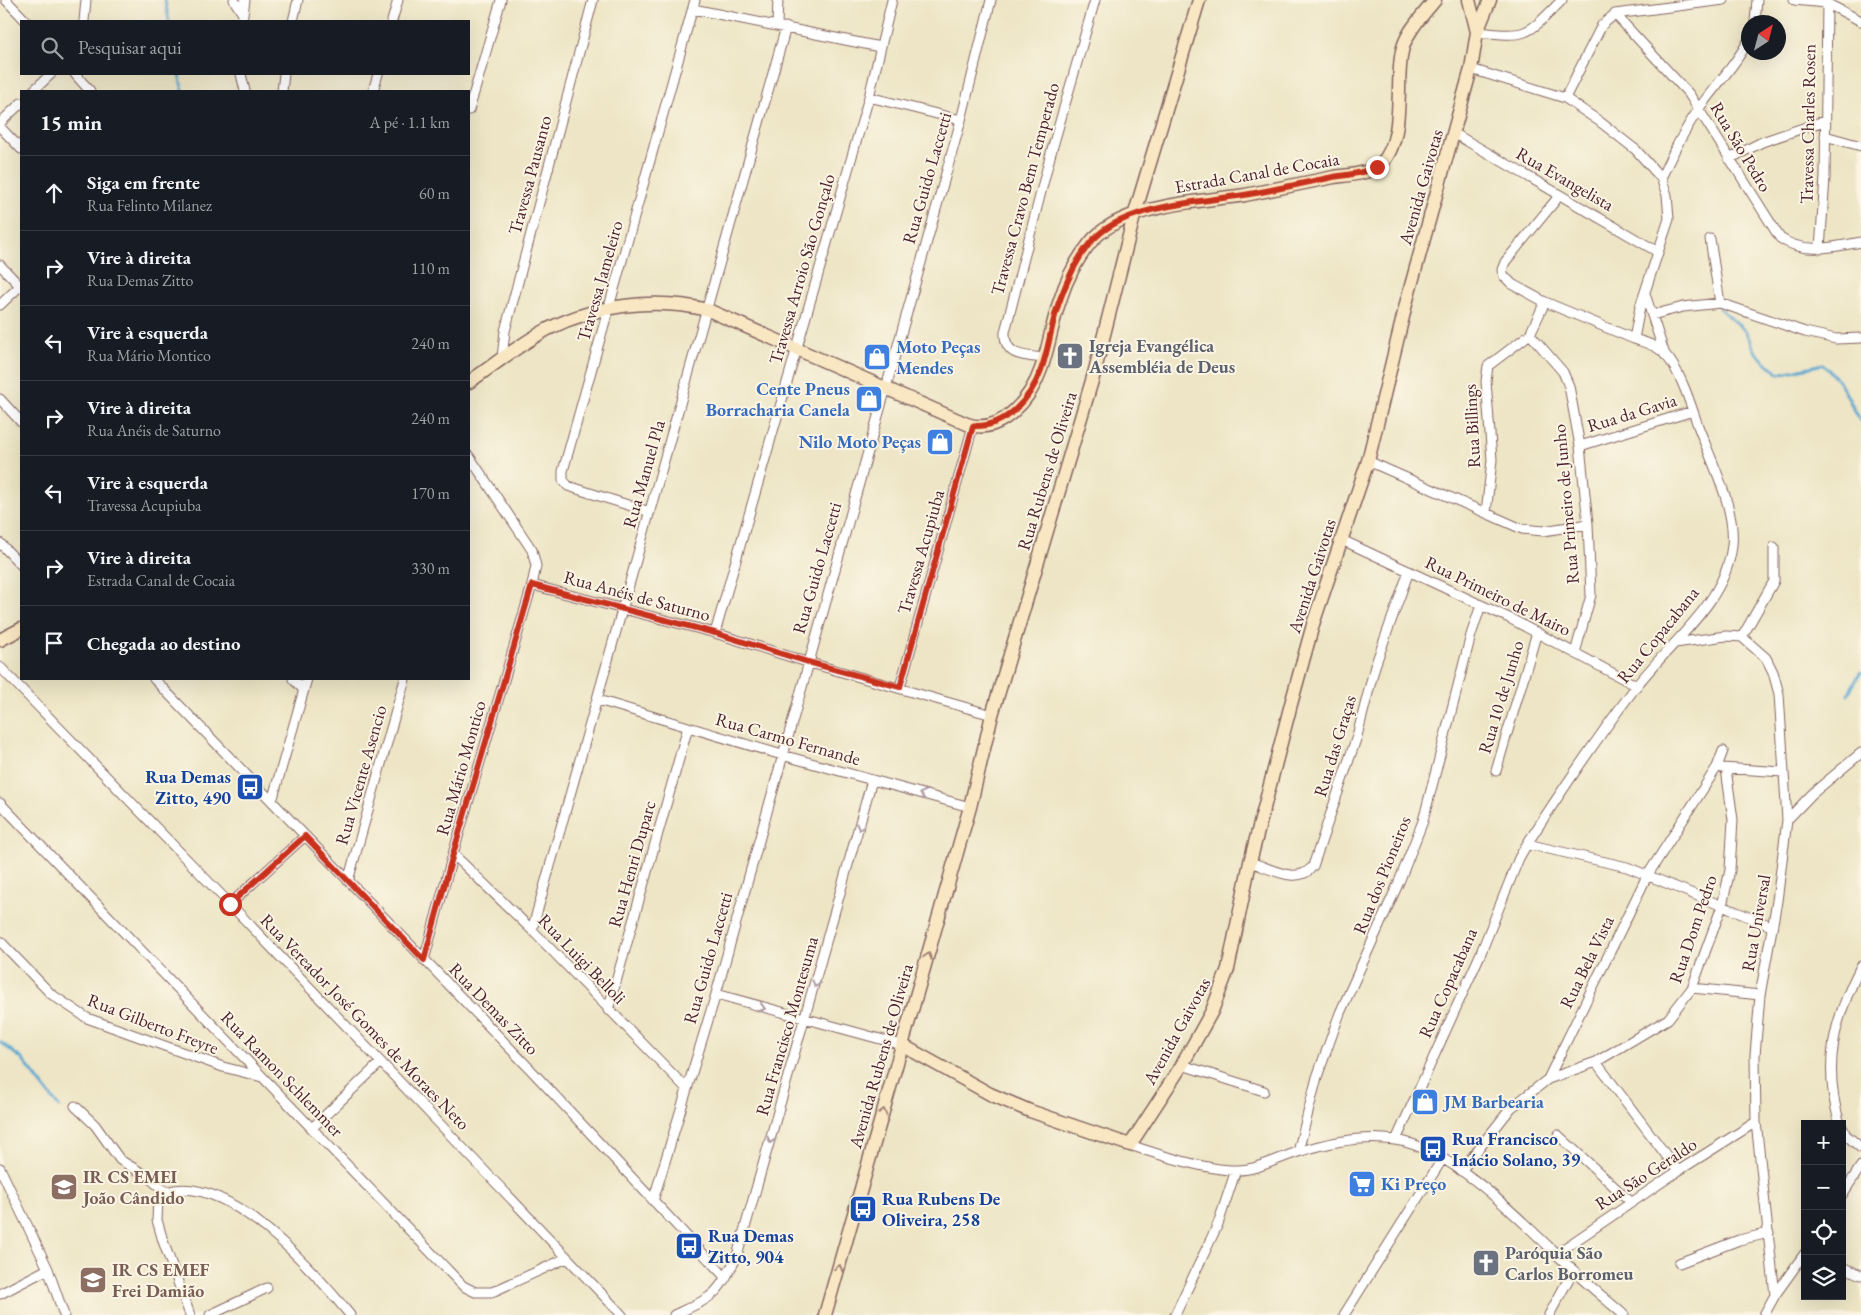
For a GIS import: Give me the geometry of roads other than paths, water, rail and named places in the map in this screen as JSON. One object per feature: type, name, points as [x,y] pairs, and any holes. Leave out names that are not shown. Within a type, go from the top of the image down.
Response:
[{"type":"street","points":[[6,0],[25,20]]},
{"type":"street","points":[[84,20],[86,0]]},
{"type":"street","points":[[234,0],[242,17]]},
{"type":"street","points":[[242,17],[245,0]]},
{"type":"street","points":[[293,20],[298,0]]},
{"type":"street","points":[[392,20],[398,0]]},
{"type":"street","points":[[470,107],[501,0]]},
{"type":"street","name":"Travessa Pausanto","points":[[502,358],[505,331],[594,0]]},
{"type":"street","points":[[777,24],[778,0]]},
{"type":"street","name":"Travessa Arroio São Gonçalo","points":[[715,633],[869,97],[892,0]]},
{"type":"street","name":"Rua Guido Laccetti","points":[[653,1201],[716,994],[884,388],[961,120],[991,0]]},
{"type":"street","name":"Travessa Cravo Bem Temperado","points":[[1045,358],[1017,355],[1012,352],[1006,347],[1005,332],[1051,153],[1095,0]]},
{"type":"street","name":"Rua Rubens de Oliveira","points":[[970,807],[992,714],[1094,374],[1134,216],[1199,0]]},
{"type":"street","name":"Estrada Canal de Cocaia","points":[[973,426],[992,424],[1009,416],[1037,380],[1045,358],[1061,297],[1082,254],[1090,243],[1105,229],[1134,216],[1177,204],[1243,195],[1377,167],[1384,160],[1394,135],[1402,50],[1413,28],[1434,0]]},
{"type":"street","name":"Avenida Gaivotas","points":[[1130,1145],[1182,1065],[1212,1011],[1228,969],[1250,862],[1290,704],[1314,621],[1368,461],[1410,291],[1455,134],[1471,70],[1477,32],[1469,0]]},
{"type":"street","points":[[1490,0],[1477,32],[1518,35],[1526,33],[1562,0]]},
{"type":"street","points":[[1565,98],[1602,25],[1615,14],[1724,0]]},
{"type":"street","points":[[1756,15],[1757,0]]},
{"type":"street","points":[[1794,0],[1826,2],[1861,21]]},
{"type":"street","name":"Travessa Charles Rosen","points":[[1820,249],[1825,136],[1826,2]]},
{"type":"street","points":[[694,4],[786,27],[880,47]]},
{"type":"street","name":"Travessa Jameleiro","points":[[650,512],[568,486],[563,480],[563,471],[694,4]]},
{"type":"street","name":"Rua São Pedro","points":[[1615,14],[1672,74],[1699,109],[1780,238],[1796,247],[1820,249],[1861,242]]},
{"type":"street","name":"Rua Manuel Pla","points":[[532,930],[708,310],[786,27]]},
{"type":"street","points":[[1661,178],[1674,150],[1699,109],[1727,74],[1741,52]]},
{"type":"street","points":[[1471,70],[1565,98],[1599,121],[1636,150],[1661,178],[1670,210],[1669,219],[1645,293],[1634,339]]},
{"type":"street","points":[[34,90],[50,75]]},
{"type":"street","points":[[76,75],[89,90]]},
{"type":"street","points":[[241,75],[245,90]]},
{"type":"street","points":[[282,90],[284,75]]},
{"type":"street","points":[[373,90],[378,75]]},
{"type":"street","points":[[869,97],[961,120]]},
{"type":"street","points":[[0,123],[20,104]]},
{"type":"street","points":[[1728,158],[1755,145],[1824,121]]},
{"type":"street","points":[[0,127],[20,149]]},
{"type":"street","name":"Rua Evangelista","points":[[1455,134],[1658,252]]},
{"type":"street","points":[[1825,136],[1861,146]]},
{"type":"street","name":"Rua Copacabana","points":[[1396,1140],[1480,955],[1519,858],[1586,754],[1636,686],[1662,655],[1675,643],[1710,599],[1725,569],[1732,546],[1731,524],[1723,490],[1678,375],[1665,354],[1649,344],[1545,302],[1507,280],[1502,270],[1518,243],[1560,195]]},
{"type":"street","points":[[1710,239],[1720,303]]},
{"type":"street","points":[[0,265],[20,286]]},
{"type":"street","points":[[0,305],[20,288]]},
{"type":"street","points":[[1645,293],[1665,354]]},
{"type":"street","name":"Rua Billings","points":[[1486,513],[1492,460],[1486,371],[1490,362],[1530,334],[1545,302]]},
{"type":"street","points":[[470,381],[502,358],[555,326],[594,312],[660,303],[708,310],[973,426]]},
{"type":"street","points":[[1652,316],[1683,306],[1720,303],[1805,332],[1836,339],[1861,338]]},
{"type":"street","name":"Rua Primeiro de Junho","points":[[1530,334],[1563,372],[1569,386],[1580,446],[1588,524],[1591,594],[1575,653]]},
{"type":"street","points":[[0,399],[20,421]]},
{"type":"street","name":"Rua da Gavia","points":[[1580,446],[1693,411]]},
{"type":"street","name":"Travessa Acupiuba","points":[[900,687],[973,426]]},
{"type":"street","name":"Rua Mário Montico","points":[[424,960],[536,566],[532,550],[470,457]]},
{"type":"street","points":[[1368,461],[1514,526],[1534,531],[1588,524]]},
{"type":"street","name":"Rua Primeiro de Mairo","points":[[1342,540],[1537,632],[1636,686]]},
{"type":"street","points":[[0,543],[20,564]]},
{"type":"street","points":[[1675,643],[1726,636],[1742,637],[1774,581],[1776,568],[1774,547]]},
{"type":"street","name":"Rua das Graças","points":[[1250,862],[1296,877],[1308,872],[1313,866],[1357,736],[1375,666],[1409,571]]},
{"type":"street","name":"Rua Anéis de Saturno","points":[[532,585],[715,633],[808,662],[992,714]]},
{"type":"street","name":"Rua dos Pioneiros","points":[[1298,1152],[1317,1077],[1340,1013],[1399,882],[1423,821],[1468,644],[1481,605]]},
{"type":"street","points":[[0,640],[20,630]]},
{"type":"street","name":"Rua 10 de Junho","points":[[1496,771],[1537,632]]},
{"type":"street","name":"Rua Universal","points":[[1742,637],[1766,658],[1773,672],[1779,694],[1787,820],[1780,882],[1760,996],[1755,1054],[1756,1122],[1775,1295]]},
{"type":"street","name":"Rua Vereador José Gomes de Moraes Neto","points":[[0,667],[230,904],[622,1315]]},
{"type":"street","name":"Rua Demas Zitto","points":[[155,680],[726,1278]]},
{"type":"street","points":[[294,680],[304,690]]},
{"type":"street","points":[[272,801],[307,680]]},
{"type":"street","name":"Rua Vicente Asencio","points":[[348,881],[405,680]]},
{"type":"street","name":"Rua Carmo Fernande","points":[[598,700],[782,755],[970,807]]},
{"type":"street","name":"Rua Henri Duparc","points":[[608,1010],[688,727]]},
{"type":"street","name":"Rua Bela Vista","points":[[1461,1171],[1511,1108],[1548,1079],[1647,876],[1722,768],[1723,751]]},
{"type":"street","points":[[1787,820],[1813,793],[1861,753]]},
{"type":"street","points":[[1722,768],[1784,772]]},
{"type":"street","name":"Rua Dom Pedro","points":[[1548,1079],[1596,1062],[1668,1019],[1692,988],[1722,906],[1730,870],[1732,803],[1722,768]]},
{"type":"street","name":"Rua Francisco Montesuma","points":[[674,1315],[715,1294],[726,1278],[737,1256],[806,1020],[872,780]]},
{"type":"street","name":"Rua Ramon Schlemmer","points":[[0,803],[262,1077],[469,1289],[483,1294],[492,1292],[567,1258]]},
{"type":"street","name":"Avenida Rubens de Oliveira","points":[[825,1315],[970,807]]},
{"type":"street","points":[[230,904],[305,836]]},
{"type":"street","points":[[1527,844],[1627,867],[1771,926]]},
{"type":"street","name":"Rua Luigi Belloli","points":[[453,854],[532,930],[686,1088]]},
{"type":"street","name":"Rua Gilberto Freyre","points":[[0,941],[51,994],[87,1018],[223,1068],[262,1077]]},
{"type":"street","points":[[1839,1120],[1832,1074],[1832,1046],[1842,1006],[1861,966]]},
{"type":"street","points":[[1692,988],[1760,996]]},
{"type":"street","points":[[716,994],[902,1045],[990,1094],[1030,1111],[1172,1158],[1236,1170],[1260,1166],[1298,1152],[1359,1138],[1396,1140],[1430,1151],[1461,1171],[1624,1315]]},
{"type":"street","points":[[312,1128],[381,1062]]},
{"type":"street","points":[[1596,1062],[1678,1171]]},
{"type":"street","points":[[1182,1065],[1264,1091]]},
{"type":"street","points":[[75,1106],[95,1125],[122,1162],[146,1176],[166,1192]]},
{"type":"street","name":"Rua São Geraldo","points":[[1556,1254],[1631,1202],[1756,1122]]},
{"type":"street","points":[[1558,1135],[1631,1202]]},
{"type":"street","points":[[1846,1135],[1861,1148]]},
{"type":"street","points":[[1344,1315],[1443,1158]]},
{"type":"street","points":[[1846,1189],[1861,1166]]},
{"type":"street","points":[[0,1168],[3,1179],[48,1269],[64,1315]]},
{"type":"street","points":[[1175,1315],[1218,1224],[1236,1170]]},
{"type":"street","points":[[190,1315],[158,1220],[158,1199],[166,1192],[182,1189],[212,1195],[242,1211],[280,1241],[350,1315]]},
{"type":"street","points":[[1679,1263],[1739,1240],[1769,1233]]},
{"type":"street","points":[[1765,1315],[1775,1295],[1804,1255]]},
{"type":"street","points":[[1846,1268],[1861,1275]]},
{"type":"street","points":[[0,1294],[48,1269]]},
{"type":"street","points":[[1548,1315],[1573,1271]]},
{"type":"street","points":[[210,1315],[267,1288]]},
{"type":"waterway","points":[[165,0],[169,20]]},
{"type":"waterway","points":[[179,75],[183,90]]},
{"type":"waterway","points":[[1719,308],[1745,331],[1757,354],[1779,374],[1823,364],[1839,381],[1861,422]]},
{"type":"waterway","points":[[1848,694],[1861,672]]},
{"type":"waterway","points":[[0,1042],[22,1059],[59,1107]]},
{"type":"place","name":"Igreja Evangélica Assembléia de Deus","points":[[1070,356]]},
{"type":"place","name":"Moto Peças Mendes","points":[[877,357]]},
{"type":"place","name":"Cente Pneus Borracharia Canela","points":[[869,399]]},
{"type":"place","name":"Nilo Moto Peças","points":[[940,442]]},
{"type":"place","name":"Rua Demas Zitto, 490","points":[[250,787]]},
{"type":"place","name":"JM Barbearia","points":[[1425,1102]]},
{"type":"place","name":"Rua Francisco Inácio Solano, 39","points":[[1433,1149]]},
{"type":"place","name":"Ki Preço","points":[[1362,1184]]},
{"type":"place","name":"IR CS EMEI João Cândido","points":[[64,1187]]},
{"type":"place","name":"Rua Rubens De Oliveira, 258","points":[[863,1209]]},
{"type":"place","name":"Rua Demas Zitto, 904","points":[[689,1246]]},
{"type":"place","name":"Paróquia São Carlos Borromeu","points":[[1486,1263]]},
{"type":"place","name":"IR CS EMEF Frei Damião","points":[[93,1280]]}]
